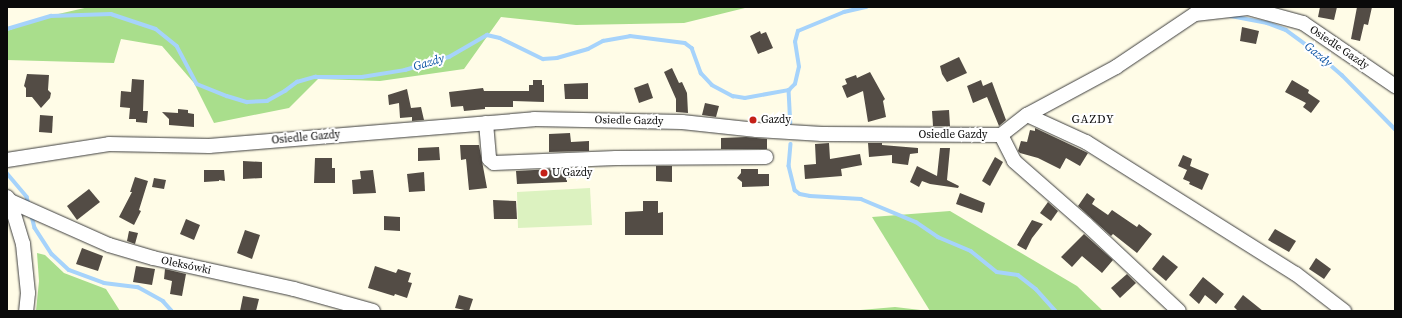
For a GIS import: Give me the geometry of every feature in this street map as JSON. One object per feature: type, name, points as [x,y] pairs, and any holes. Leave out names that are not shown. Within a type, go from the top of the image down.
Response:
[{"type":"street","name":"Osiedle Gazdy","points":[[7,160],[109,144],[208,146],[534,119],[682,122],[757,130],[822,134],[1001,135],[1028,115],[1116,67],[1195,14],[1248,8],[1303,23],[1395,86]]},
{"type":"street","points":[[1028,115],[1086,142],[1296,274],[1344,311]]},
{"type":"street","points":[[486,123],[489,159],[494,163],[616,158],[766,157]]},
{"type":"street","points":[[1001,135],[1014,161],[1086,224],[1179,311]]},
{"type":"street","points":[[9,199],[23,244],[28,293],[26,311]]},
{"type":"street","name":"Oleksówki","points":[[9,199],[109,245],[153,258],[294,290],[373,311]]},
{"type":"green space","points":[[89,7],[749,7],[684,23],[576,25],[501,17],[464,69],[380,81],[318,79],[289,108],[214,123],[194,83],[162,46],[121,39],[114,63],[7,60],[7,31],[45,17]]},
{"type":"green space","points":[[590,188],[592,225],[518,228],[517,192]]},
{"type":"green space","points":[[950,211],[1077,286],[1103,311],[930,311],[872,217]]},
{"type":"green space","points":[[37,253],[45,255],[64,273],[106,289],[120,311],[36,311],[39,281]]},
{"type":"green space","points":[[895,307],[929,311],[849,311]]},
{"type":"building","points":[[1320,7],[1337,7],[1334,20],[1318,17]]},
{"type":"building","points":[[1357,7],[1372,7],[1368,25],[1364,24],[1360,41],[1351,39]]},
{"type":"building","points":[[1242,27],[1259,31],[1256,44],[1240,41]]},
{"type":"building","points":[[760,31],[761,34],[766,32],[773,48],[758,54],[750,36]]},
{"type":"building","points":[[959,57],[967,73],[947,82],[942,74],[940,66]]},
{"type":"building","points":[[672,68],[679,83],[682,82],[687,93],[688,113],[676,112],[676,99],[664,72]]},
{"type":"building","points":[[870,72],[885,99],[883,101],[886,117],[868,122],[863,91],[847,98],[842,86],[847,84],[845,79],[856,75],[857,78]]},
{"type":"building","points":[[27,74],[49,75],[48,90],[51,93],[50,98],[41,108],[32,97],[26,97],[26,88],[24,86]]},
{"type":"building","points":[[132,79],[144,80],[143,111],[148,111],[147,123],[136,122],[136,119],[129,119],[130,108],[120,107],[121,91],[131,92]]},
{"type":"building","points":[[533,80],[542,80],[542,85],[544,85],[544,102],[513,101],[513,107],[485,107],[485,109],[464,111],[463,106],[451,107],[449,92],[483,88],[484,91],[529,91],[529,85],[533,85]]},
{"type":"building","points":[[981,80],[983,86],[992,82],[1006,120],[999,126],[987,97],[973,103],[967,86]]},
{"type":"building","points":[[1292,80],[1309,90],[1308,93],[1320,101],[1311,113],[1303,107],[1306,103],[1285,92]]},
{"type":"building","points":[[588,83],[588,99],[565,99],[564,84]]},
{"type":"building","points":[[648,83],[653,98],[639,103],[634,88]]},
{"type":"building","points":[[407,89],[411,108],[421,107],[424,120],[412,121],[412,117],[400,118],[399,103],[389,105],[388,95]]},
{"type":"building","points":[[705,103],[719,106],[716,117],[702,115]]},
{"type":"building","points":[[178,109],[188,110],[188,113],[194,114],[194,127],[169,125],[169,119],[162,112],[178,113]]},
{"type":"building","points":[[949,110],[950,126],[933,126],[932,111]]},
{"type":"building","points":[[40,115],[53,116],[52,133],[39,132]]},
{"type":"building","points":[[1035,128],[1088,153],[1080,166],[1066,158],[1060,169],[1038,158],[1020,153],[1018,151],[1021,141],[1027,142],[1030,130],[1035,131]]},
{"type":"building","points":[[570,133],[571,142],[589,141],[589,151],[549,152],[549,134]]},
{"type":"building","points":[[746,137],[767,139],[767,149],[721,149],[721,138]]},
{"type":"building","points":[[829,143],[830,159],[860,154],[862,165],[841,169],[842,176],[805,179],[804,165],[816,164],[815,144]]},
{"type":"building","points":[[868,143],[882,143],[882,145],[918,148],[918,153],[910,154],[908,165],[892,163],[892,155],[869,157]]},
{"type":"building","points":[[460,145],[479,145],[487,188],[469,190],[466,159],[461,160]]},
{"type":"building","points":[[439,147],[440,160],[418,161],[418,148]]},
{"type":"building","points":[[940,148],[950,148],[947,180],[959,186],[958,188],[930,184],[922,181],[919,187],[910,182],[917,166],[937,176]]},
{"type":"building","points":[[1183,155],[1192,159],[1190,166],[1209,174],[1202,190],[1189,184],[1190,182],[1183,179],[1187,170],[1178,166]]},
{"type":"building","points":[[995,157],[1003,162],[990,186],[982,181]]},
{"type":"building","points":[[315,158],[332,158],[332,168],[335,168],[335,183],[314,183]]},
{"type":"building","points":[[243,161],[262,162],[262,178],[243,179]]},
{"type":"building","points":[[656,166],[672,166],[672,182],[656,181]]},
{"type":"building","name":"U Gazdy","points":[[571,168],[572,178],[567,178],[567,182],[517,184],[516,171]]},
{"type":"building","points":[[741,169],[758,169],[758,174],[769,174],[769,186],[742,187],[742,182],[737,178],[741,173]]},
{"type":"building","points":[[204,170],[224,170],[225,181],[219,180],[204,182]]},
{"type":"building","points":[[373,170],[376,193],[353,194],[352,180],[361,179],[360,171]]},
{"type":"building","points":[[424,172],[425,191],[409,192],[407,174]]},
{"type":"building","points":[[135,177],[148,181],[139,210],[141,211],[134,225],[119,217],[132,192],[130,192]]},
{"type":"building","points":[[154,178],[166,180],[164,189],[152,187]]},
{"type":"building","points":[[89,189],[100,202],[77,220],[67,206]]},
{"type":"building","points":[[960,193],[985,203],[982,213],[956,204]]},
{"type":"building","points":[[1087,193],[1095,199],[1092,204],[1108,215],[1112,210],[1137,227],[1139,224],[1152,234],[1137,253],[1113,234],[1111,236],[1078,206]]},
{"type":"building","points":[[493,200],[516,201],[517,219],[494,219]]},
{"type":"building","points":[[643,201],[658,201],[658,213],[663,212],[663,235],[625,235],[625,212],[643,211]]},
{"type":"building","points":[[1048,202],[1058,211],[1051,221],[1040,213]]},
{"type":"building","points":[[384,216],[400,217],[400,231],[384,230]]},
{"type":"building","points":[[186,219],[200,225],[194,240],[180,234]]},
{"type":"building","points":[[1032,220],[1043,224],[1032,238],[1026,250],[1017,245]]},
{"type":"building","points":[[1275,229],[1296,241],[1289,252],[1268,240]]},
{"type":"building","points":[[245,230],[260,235],[252,259],[237,253]]},
{"type":"building","points":[[129,231],[138,233],[135,244],[127,241]]},
{"type":"building","points":[[1084,234],[1113,260],[1102,273],[1082,256],[1072,267],[1061,257]]},
{"type":"building","points":[[82,248],[103,256],[98,271],[76,264]]},
{"type":"building","points":[[1163,255],[1178,267],[1166,281],[1152,269]]},
{"type":"building","points":[[1316,258],[1331,269],[1324,279],[1309,269]]},
{"type":"building","points":[[136,266],[155,269],[152,285],[133,282]]},
{"type":"building","points":[[375,266],[396,273],[398,269],[411,273],[408,282],[412,283],[407,298],[395,294],[394,296],[368,288]]},
{"type":"building","points":[[165,269],[186,274],[182,296],[170,294],[172,281],[164,279]]},
{"type":"building","points":[[1127,274],[1136,283],[1120,298],[1111,288]]},
{"type":"building","points":[[1203,277],[1224,294],[1216,304],[1205,295],[1199,304],[1189,295]]},
{"type":"building","points":[[459,295],[473,299],[469,311],[455,308]]},
{"type":"building","points":[[1243,295],[1263,311],[1238,311],[1234,307]]},
{"type":"building","points":[[243,296],[259,299],[256,311],[240,311]]},
{"type":"waterway","name":"Gazdy","points":[[7,29],[51,16],[111,14],[156,29],[177,46],[197,84],[247,102],[267,101],[297,82],[315,77],[362,77],[405,70],[449,57],[487,35],[500,38],[543,59],[557,58],[588,49],[603,41],[630,36],[685,43],[692,48],[701,73],[712,85],[733,96],[745,98],[789,90],[795,84],[799,67],[795,42],[798,31],[844,12],[866,7]]},
{"type":"waterway","name":"Gazdy","points":[[1231,16],[1267,23],[1286,30],[1312,49],[1342,75],[1395,129]]},
{"type":"waterway","points":[[789,90],[791,123]]},
{"type":"waterway","points":[[791,144],[789,166],[795,190],[800,194],[861,199],[916,222],[938,237],[971,251],[997,272],[1018,275],[1036,289],[1056,311]]},
{"type":"waterway","points":[[7,173],[27,197],[29,206]]},
{"type":"waterway","points":[[32,216],[35,228],[52,254],[69,270],[104,283],[138,287],[163,301],[172,311]]},
{"type":"place","name":"Gazdy","points":[[753,120]]},
{"type":"place","name":"U Gazdy","points":[[544,173]]},
{"type":"district","name":"GAZDY","points":[[1093,120]]}]
